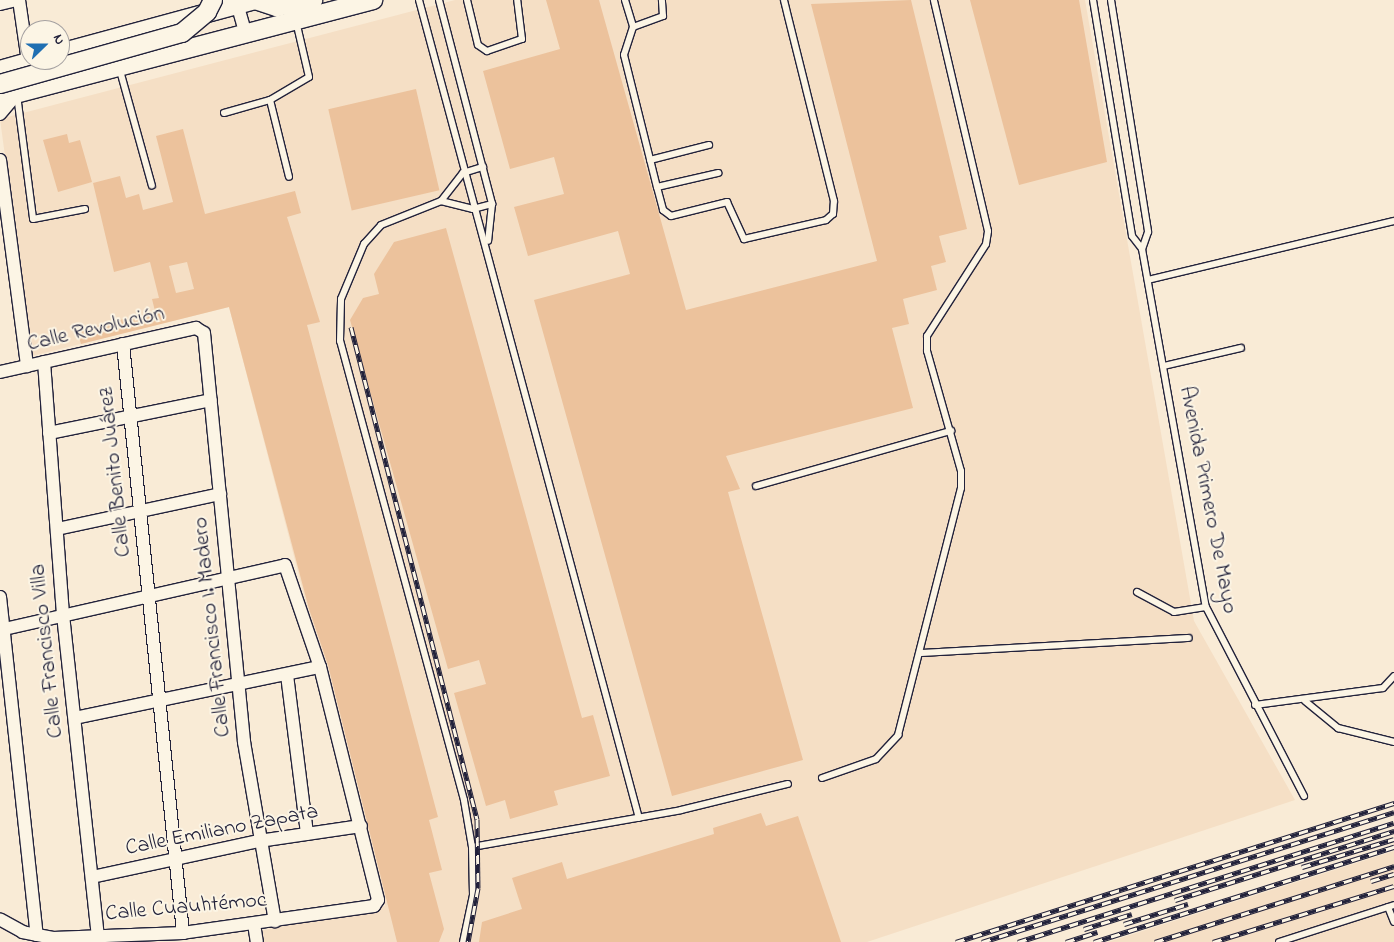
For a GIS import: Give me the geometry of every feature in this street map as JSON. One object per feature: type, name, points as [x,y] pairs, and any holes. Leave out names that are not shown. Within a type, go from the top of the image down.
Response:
[{"type":"main road","points":[[70,50],[209,7],[255,0],[277,7],[313,0]]},
{"type":"main road","points":[[0,98],[245,32],[373,0]]},
{"type":"main road","points":[[209,7],[214,25],[215,40]]},
{"type":"main road","points":[[0,84],[182,33],[207,12],[209,7]]},
{"type":"main road","points":[[0,70],[20,64]]},
{"type":"street","points":[[0,4],[17,0],[22,20]]},
{"type":"street","points":[[237,2],[245,32]]},
{"type":"street","points":[[0,114],[17,94]]},
{"type":"street","points":[[0,160],[27,366]]},
{"type":"street","name":"Calle Revolución","points":[[0,372],[123,344],[202,329]]},
{"type":"street","name":"Calle Francisco I. Madero","points":[[202,329],[211,400],[238,686],[258,841],[275,921]]},
{"type":"street","name":"Calle Benito Juárez","points":[[123,344],[148,595]]},
{"type":"street","name":"Calle Francisco Villa","points":[[44,362],[64,615],[98,936]]},
{"type":"street","points":[[49,433],[211,400]]},
{"type":"street","points":[[57,529],[220,494]]},
{"type":"street","points":[[2,630],[285,565],[320,667],[361,826]]},
{"type":"street","points":[[148,595],[182,933]]},
{"type":"street","points":[[0,597],[2,630],[37,935]]},
{"type":"street","points":[[75,718],[238,686],[320,667]]},
{"type":"street","points":[[287,675],[307,834]]},
{"type":"street","name":"Calle Cuauhtémoc","points":[[0,919],[23,937],[37,935],[98,936],[182,933],[275,921],[378,904],[361,826]]},
{"type":"street","name":"Calle Emiliano Zapata","points":[[92,877],[258,841],[361,826]]},
{"type":"street","points":[[254,924],[256,942]]},
{"type":"lane","points":[[419,0],[473,209],[488,242],[639,818]]},
{"type":"lane","points":[[439,0],[492,204],[488,242]]},
{"type":"lane","points":[[467,0],[478,45],[486,50],[522,39],[517,0]]},
{"type":"lane","points":[[626,0],[633,28],[624,55],[663,210],[671,216],[727,202],[744,239],[826,220],[833,214],[834,201],[784,0]]},
{"type":"lane","points":[[633,28],[663,16],[662,0]]},
{"type":"lane","points":[[822,778],[876,759],[889,748],[898,736],[961,488],[951,431],[927,351],[927,336],[986,244],[988,231],[934,0]]},
{"type":"lane","name":"Avenida Primero De Mayo","points":[[1093,0],[1132,236],[1142,249],[1206,607],[1255,705],[1304,796]]},
{"type":"lane","name":"Avenida Primero De Mayo","points":[[1111,0],[1148,232],[1142,249]]},
{"type":"lane","points":[[224,112],[270,100],[309,77],[296,20]]},
{"type":"lane","points":[[119,66],[152,186]]},
{"type":"lane","points":[[17,94],[33,220],[85,209]]},
{"type":"lane","points":[[270,100],[289,176]]},
{"type":"lane","points":[[650,160],[709,145]]},
{"type":"lane","points":[[463,942],[473,895],[472,847],[340,341],[341,299],[364,244],[381,225],[441,201],[463,173],[483,167]]},
{"type":"lane","points":[[657,187],[718,173]]},
{"type":"lane","points":[[441,201],[473,209],[492,204]]},
{"type":"lane","points":[[1148,280],[1394,221]]},
{"type":"lane","points":[[1164,366],[1241,348]]},
{"type":"lane","points":[[756,486],[951,431]]},
{"type":"lane","points":[[1137,592],[1174,612],[1206,607]]},
{"type":"lane","points":[[920,653],[1189,638]]},
{"type":"lane","points":[[1255,705],[1306,700],[1383,688],[1394,676]]},
{"type":"lane","points":[[1306,700],[1338,728],[1394,742]]},
{"type":"lane","points":[[472,847],[639,818],[788,784]]},
{"type":"lane","points":[[1279,942],[1391,906],[1394,922]]},
{"type":"shaded area","points":[[455,0],[1085,0],[1194,621],[1295,800],[867,942],[261,942],[259,931],[385,906],[229,307],[32,356],[0,119]]},
{"type":"shaded area","points":[[1394,851],[1394,942],[1108,942]]},
{"type":"building","points":[[546,0],[599,0],[686,310],[877,261],[811,4],[911,0],[967,229],[939,236],[946,262],[931,266],[937,290],[903,299],[909,324],[892,328],[913,408],[726,456],[740,489],[728,492],[803,760],[672,796],[534,300],[630,274],[618,231],[528,256],[514,207],[564,194],[554,157],[510,169],[483,71],[560,49]]},
{"type":"building","points":[[970,0],[1079,0],[1107,162],[1019,185]]},
{"type":"building","points":[[416,89],[439,190],[352,211],[328,109]]},
{"type":"building","points":[[183,129],[205,214],[295,191],[301,213],[287,217],[320,322],[307,325],[438,817],[429,820],[442,870],[429,873],[444,929],[439,942],[397,942],[328,665],[309,609],[229,307],[81,344],[77,331],[155,311],[152,299],[159,298],[150,262],[114,272],[93,183],[120,176],[126,198],[139,194],[143,210],[173,202],[156,136]],"holes":[[[187,262],[194,289],[176,293],[169,266]]]},
{"type":"building","points":[[67,134],[69,143],[80,140],[92,182],[58,192],[43,140]]},
{"type":"building","points":[[446,228],[582,718],[593,715],[610,776],[554,791],[558,805],[510,819],[505,800],[486,806],[454,693],[486,684],[479,660],[448,669],[350,320],[363,298],[379,294],[374,274],[394,242]]},
{"type":"building","points":[[761,813],[766,826],[798,816],[841,942],[479,942],[482,922],[522,909],[512,878],[562,862],[567,879],[714,834],[713,828]]},
{"type":"railway","points":[[351,327],[477,819],[478,888],[468,942]]},
{"type":"railway","points":[[956,942],[1394,803]]},
{"type":"railway","points":[[982,942],[1394,812]]},
{"type":"railway","points":[[1018,942],[1394,823]]},
{"type":"railway","points":[[1175,900],[1394,831]]},
{"type":"railway","points":[[1302,867],[1394,839]]},
{"type":"railway","points":[[1094,942],[1394,847]]},
{"type":"railway","points":[[1155,942],[1394,866]]},
{"type":"railway","points":[[1371,881],[1394,874]]},
{"type":"railway","points":[[1213,942],[1394,886]]},
{"type":"railway","points":[[1124,924],[1188,904]]},
{"type":"railway","points":[[1084,929],[1132,914]]},
{"type":"railway","points":[[1066,942],[1097,932]]}]
